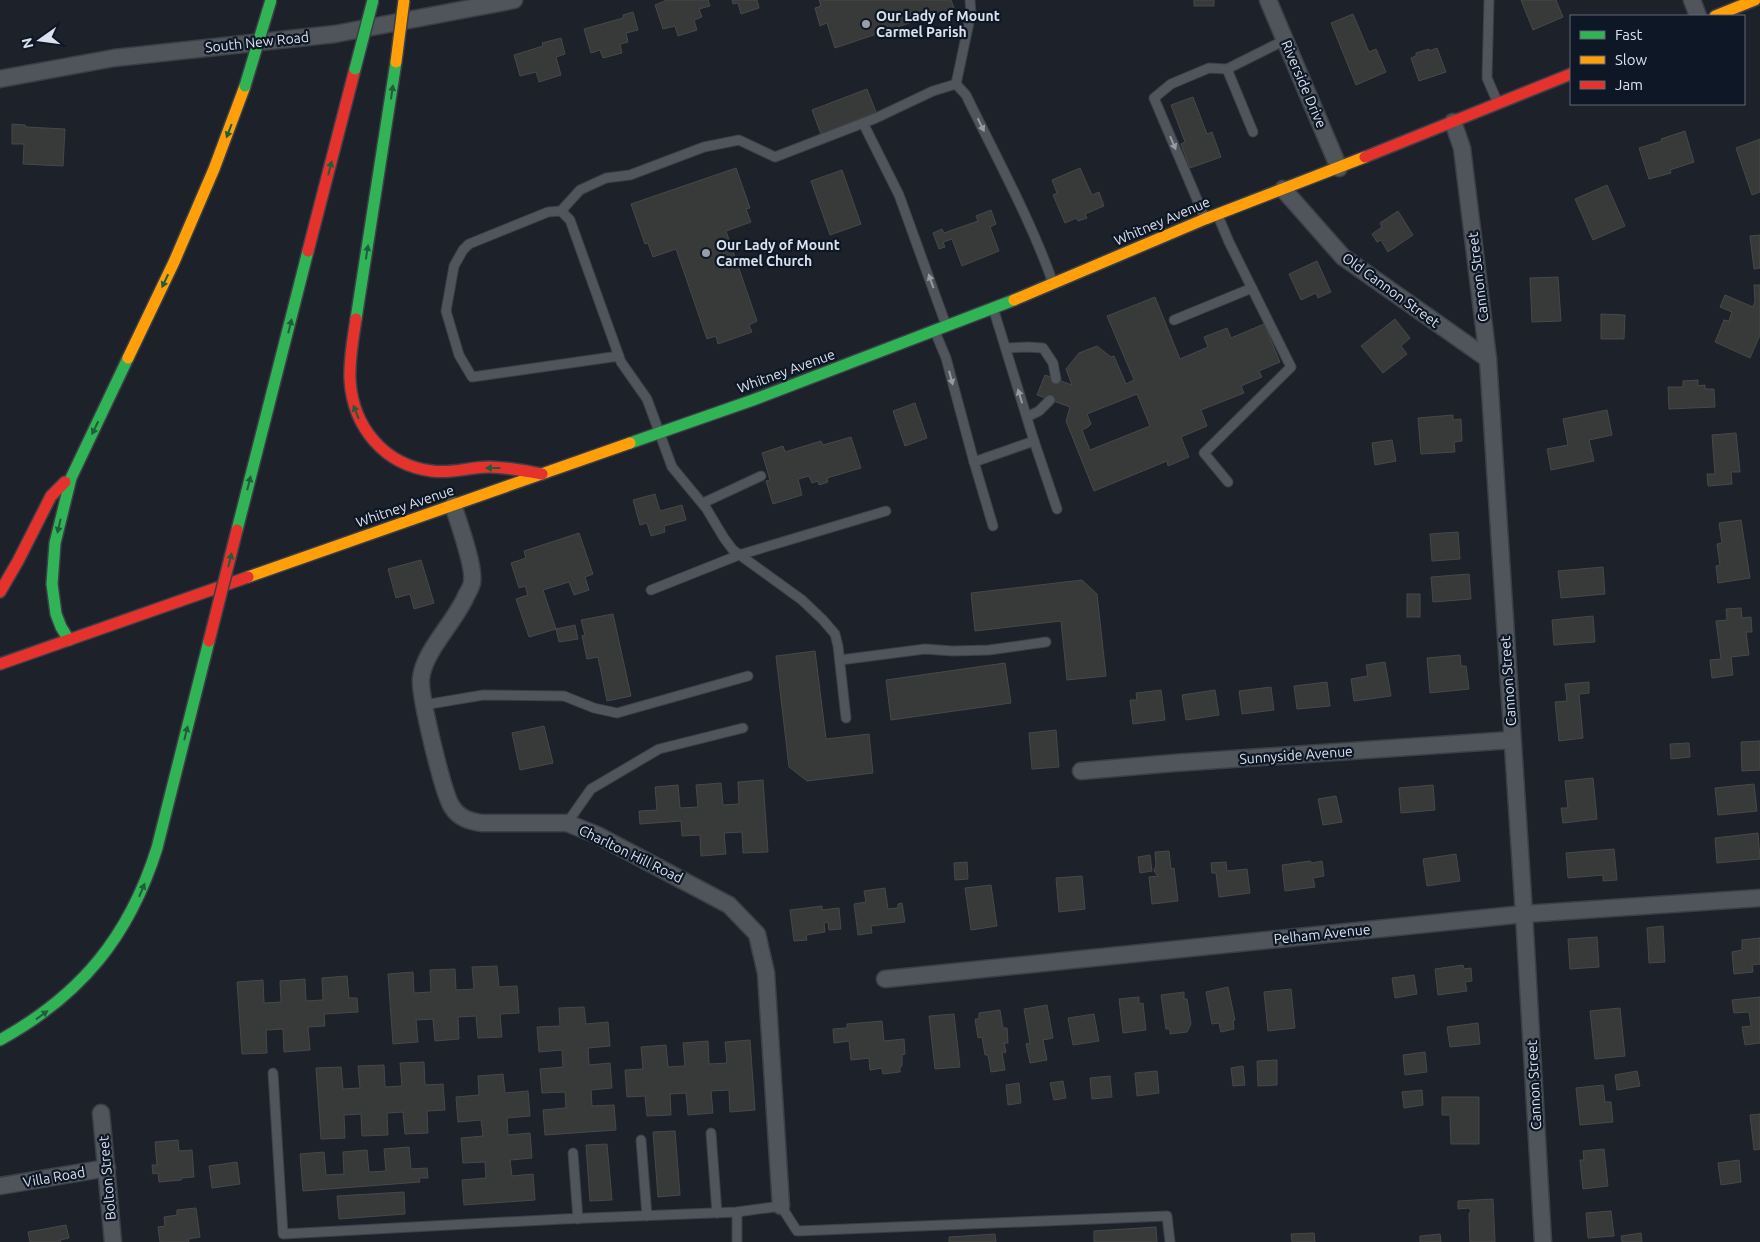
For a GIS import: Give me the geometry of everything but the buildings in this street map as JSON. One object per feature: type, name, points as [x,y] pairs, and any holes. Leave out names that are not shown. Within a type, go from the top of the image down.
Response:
[{"type":"main road","points":[[69,640],[56,614],[52,584],[55,543],[71,478],[174,262],[214,169],[245,86],[271,0]]},
{"type":"main road","points":[[0,1040],[42,1015],[77,986],[104,954],[137,901],[156,851],[373,0]]},
{"type":"main road","points":[[404,0],[350,360],[350,391],[356,413],[368,434],[376,443],[393,458],[412,466],[439,472],[497,467],[542,474]]},
{"type":"main road","points":[[1717,15],[1754,0]]},
{"type":"main road","name":"Whitney Avenue","points":[[0,664],[753,400],[935,332],[1054,284],[1217,214],[1339,168],[1570,74]]},
{"type":"main road","points":[[0,592],[51,496],[71,478]]},
{"type":"street","name":"South New Road","points":[[0,79],[114,58],[334,34],[514,0]]},
{"type":"street","name":"Riverside Drive","points":[[1268,0],[1339,168]]},
{"type":"street","points":[[1692,0],[1698,15]]},
{"type":"street","name":"Cannon Street","points":[[1453,122],[1462,148],[1488,359],[1543,1242]]},
{"type":"street","name":"Old Cannon Street","points":[[1283,189],[1343,257],[1488,359]]},
{"type":"street","name":"Charlton Hill Road","points":[[453,505],[470,561],[472,582],[460,610],[429,655],[421,679],[424,704],[452,807],[460,816],[470,821],[481,823],[567,823],[597,835],[729,905],[757,934],[766,973],[781,1206]]},
{"type":"street","name":"Sunnyside Avenue","points":[[1081,772],[1174,763],[1512,740]]},
{"type":"street","name":"Pelham Avenue","points":[[885,979],[1524,914],[1760,898]]},
{"type":"street","name":"Bolton Street","points":[[101,1113],[113,1242]]},
{"type":"street","name":"Villa Road","points":[[0,1186],[107,1168]]},
{"type":"lane","points":[[956,84],[971,13],[970,0]]},
{"type":"lane","points":[[1489,0],[1487,78],[1498,104]]},
{"type":"lane","points":[[1205,219],[1154,98],[1171,84],[1209,68],[1227,69],[1285,40]]},
{"type":"lane","points":[[1227,69],[1253,132]]},
{"type":"lane","points":[[619,356],[472,377],[459,355],[446,311],[454,266],[463,250],[470,244],[548,212],[562,210],[580,190],[606,178],[630,175],[704,147],[739,140],[775,157],[863,123],[932,91],[956,84]]},
{"type":"lane","points":[[956,84],[966,95],[1044,257],[1054,284]]},
{"type":"lane","points":[[863,123],[899,195],[947,327]]},
{"type":"lane","points":[[562,210],[570,220],[621,362],[647,399],[672,467],[702,503],[724,538],[739,555],[802,600],[835,634],[840,660],[846,718]]},
{"type":"lane","points":[[1217,214],[1291,367],[1204,453],[1228,482]]},
{"type":"lane","points":[[1174,320],[1252,288]]},
{"type":"lane","points":[[993,308],[1057,509]]},
{"type":"lane","points":[[935,332],[946,358],[993,526]]},
{"type":"lane","points":[[1006,348],[1043,348],[1053,363],[1056,379]]},
{"type":"lane","points":[[1027,417],[1039,411],[1050,400]]},
{"type":"lane","points":[[974,462],[1034,440]]},
{"type":"lane","points":[[702,503],[761,476]]},
{"type":"lane","points":[[651,590],[739,555],[886,511]]},
{"type":"lane","points":[[840,660],[925,649],[953,651],[989,650],[1046,642]]},
{"type":"lane","points":[[424,704],[483,695],[564,696],[594,708],[616,713],[748,676]]},
{"type":"lane","points":[[567,823],[591,789],[659,749],[743,728]]},
{"type":"lane","points":[[273,1073],[283,1234],[737,1212],[781,1206],[797,1231],[1167,1216],[1170,1242]]},
{"type":"lane","points":[[711,1133],[717,1213]]},
{"type":"lane","points":[[641,1140],[647,1216]]},
{"type":"lane","points":[[573,1153],[578,1219]]},
{"type":"lane","points":[[737,1212],[737,1242]]},
{"type":"traffic: fast","points":[[245,86],[271,0]]},
{"type":"traffic: fast","points":[[355,69],[373,0]]},
{"type":"traffic: fast","points":[[356,319],[396,62]]},
{"type":"traffic: fast","points":[[237,530],[308,251]]},
{"type":"traffic: fast","points":[[630,443],[753,400],[1014,300]]},
{"type":"traffic: fast","points":[[69,640],[56,614],[52,584],[55,543],[71,478],[128,358]]},
{"type":"traffic: fast","points":[[0,1040],[55,1004],[78,983],[116,936],[132,909],[146,880],[157,848],[209,641]]},
{"type":"traffic: slow","points":[[396,62],[404,0]]},
{"type":"traffic: slow","points":[[1718,15],[1755,0]]},
{"type":"traffic: slow","points":[[128,358],[174,262],[214,169],[245,86]]},
{"type":"traffic: slow","points":[[1014,300],[1205,219],[1365,157]]},
{"type":"traffic: slow","points":[[248,577],[630,443]]},
{"type":"traffic: jam","points":[[308,251],[355,69]]},
{"type":"traffic: jam","points":[[1365,157],[1570,74]]},
{"type":"traffic: jam","points":[[356,319],[350,364],[352,397],[357,413],[365,428],[374,441],[386,452],[399,461],[432,471],[446,472],[496,467],[542,474]]},
{"type":"traffic: jam","points":[[0,592],[51,496],[65,482]]},
{"type":"traffic: jam","points":[[209,641],[237,530]]},
{"type":"traffic: jam","points":[[0,664],[248,577]]},
{"type":"place","name":"Our Lady of Mount Carmel Parish","points":[[866,24]]},
{"type":"place","name":"Our Lady of Mount Carmel Church","points":[[706,253]]}]
